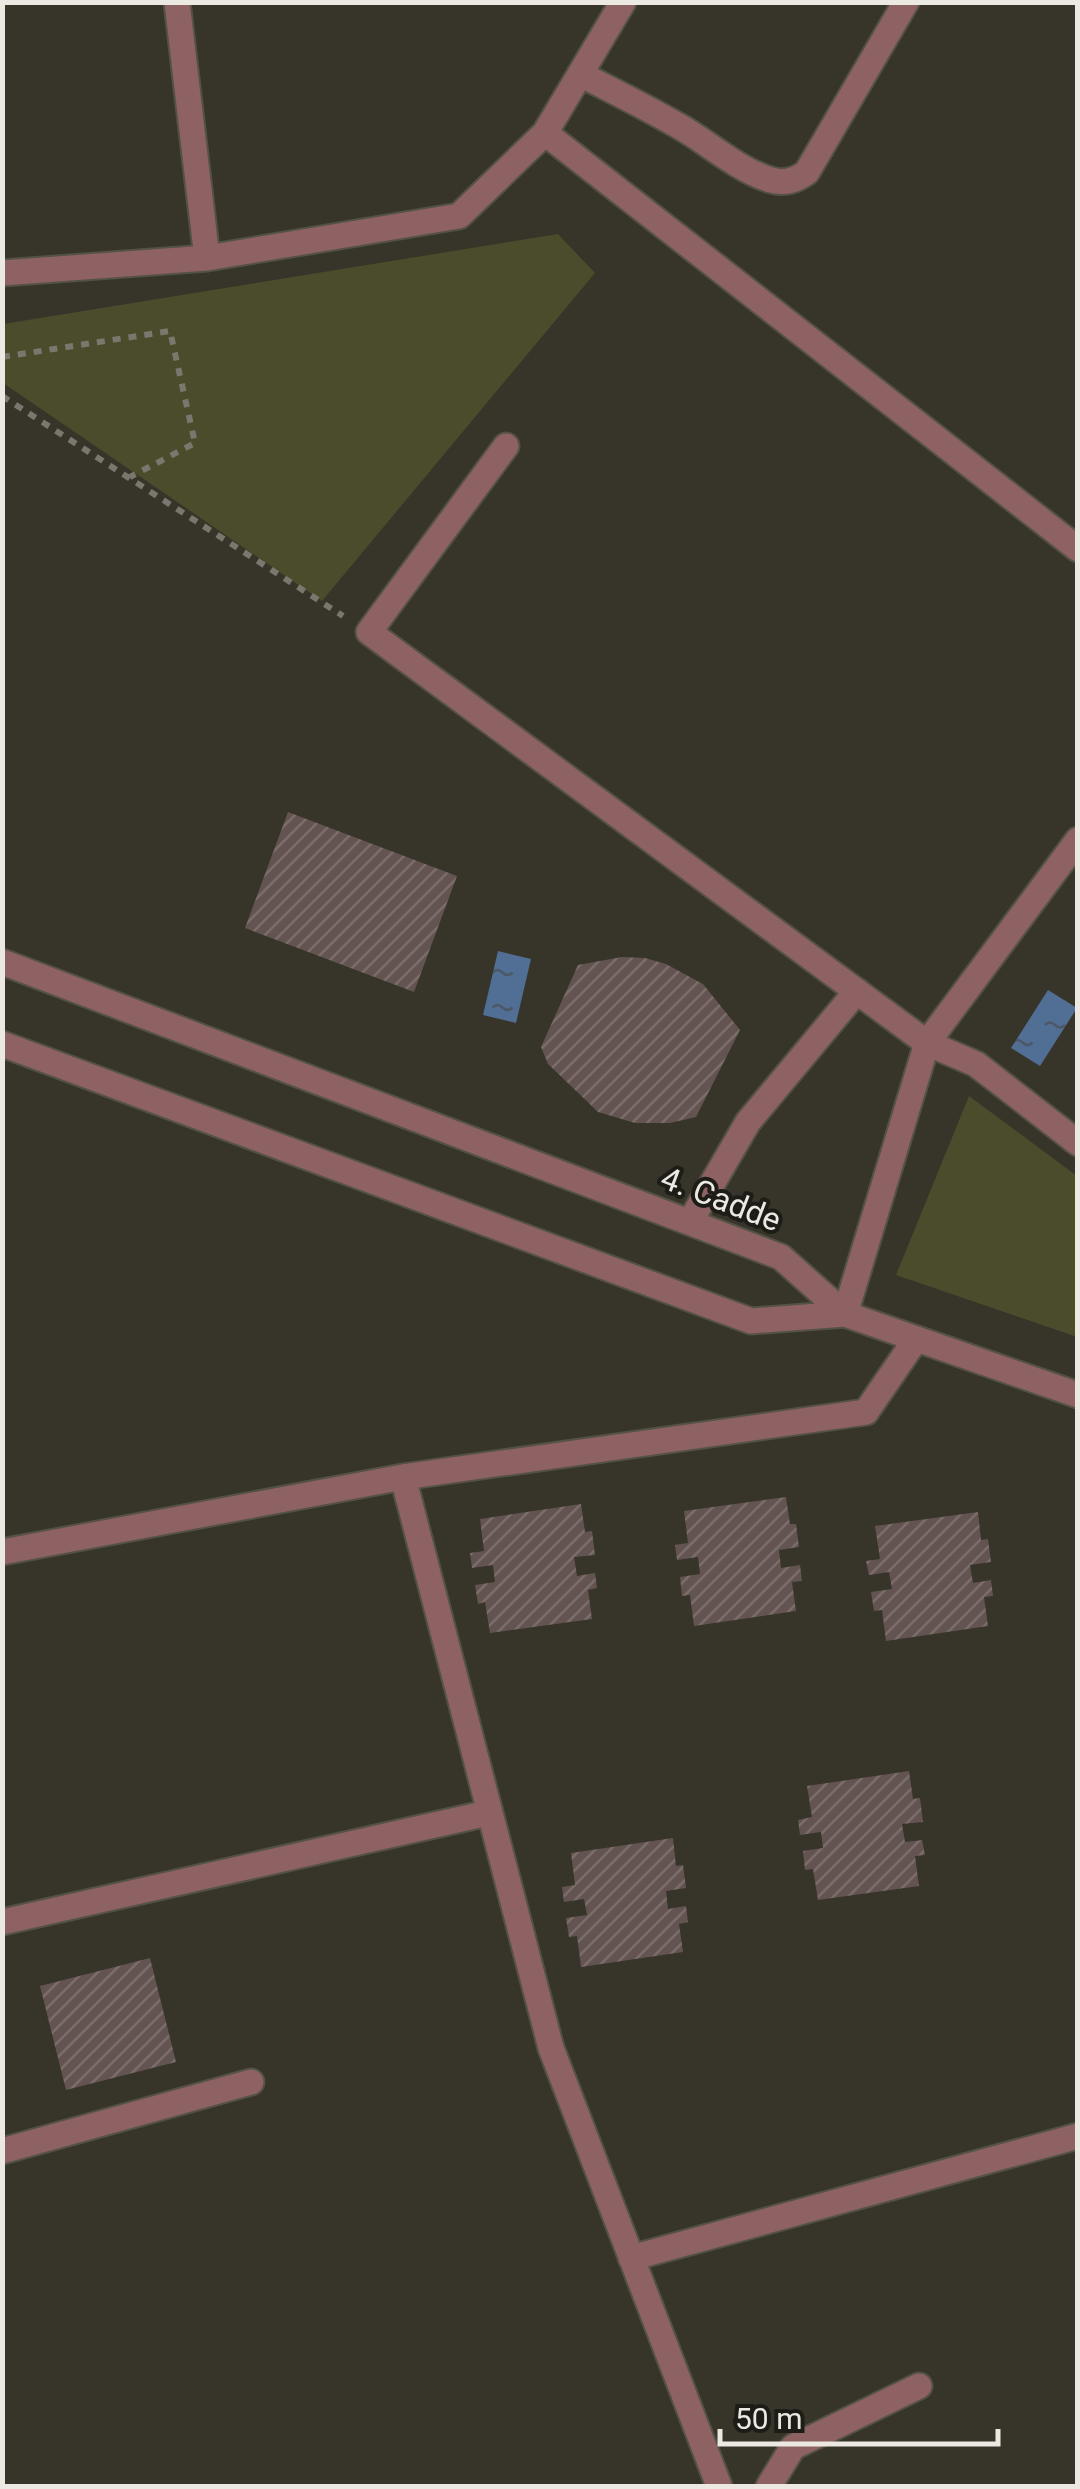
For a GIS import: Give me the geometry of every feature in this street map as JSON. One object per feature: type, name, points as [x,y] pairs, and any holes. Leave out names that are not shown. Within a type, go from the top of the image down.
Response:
[{"type":"street","points":[[177,2],[207,258]]},
{"type":"street","points":[[2,273],[207,258],[459,216],[545,134],[623,2]]},
{"type":"street","points":[[580,74],[684,129],[752,171],[773,181],[786,182],[807,172],[906,2]]},
{"type":"street","points":[[545,134],[1078,548]]},
{"type":"street","points":[[506,446],[370,632],[927,1043],[976,1064],[1078,1143]]},
{"type":"street","points":[[845,1314],[927,1043],[1078,840]]},
{"type":"street","name":"4. Cadde","points":[[2,962],[781,1256],[845,1314]]},
{"type":"street","points":[[690,1222],[748,1122],[857,991]]},
{"type":"street","points":[[2,1044],[751,1321],[845,1314],[1078,1395]]},
{"type":"street","points":[[2,1552],[403,1477],[866,1412],[916,1339]]},
{"type":"street","points":[[403,1477],[550,2048],[719,2486]]},
{"type":"street","points":[[2,1922],[488,1812]]},
{"type":"street","points":[[2,2150],[251,2082]]},
{"type":"street","points":[[631,2258],[1078,2136]]},
{"type":"street","points":[[768,2486],[793,2447],[919,2386]]},
{"type":"path","points":[[2,357],[170,331],[196,443],[129,478]]},
{"type":"path","points":[[2,396],[370,632]]},
{"type":"green space","points":[[558,234],[595,273],[322,601],[3,383],[3,324]]},
{"type":"green space","points":[[969,1096],[1077,1176],[1077,1337],[896,1275]]},
{"type":"water","points":[[498,951],[531,959],[516,1023],[483,1015]]},
{"type":"water","points":[[1048,990],[1077,1008],[1040,1066],[1011,1048]]},
{"type":"building","points":[[288,812],[457,876],[414,992],[245,928]]},
{"type":"building","points":[[622,957],[666,964],[703,984],[740,1030],[696,1117],[670,1123],[635,1123],[598,1112],[548,1064],[541,1047],[578,965]]},
{"type":"building","points":[[786,1497],[799,1547],[779,1550],[781,1568],[800,1565],[802,1581],[792,1582],[796,1611],[694,1626],[690,1595],[682,1596],[680,1577],[700,1574],[698,1557],[677,1560],[675,1545],[688,1543],[684,1511]]},
{"type":"building","points":[[581,1504],[585,1532],[592,1531],[595,1555],[574,1557],[577,1576],[595,1573],[597,1588],[588,1590],[592,1619],[490,1633],[485,1602],[478,1604],[475,1585],[495,1582],[493,1565],[472,1568],[470,1553],[484,1551],[480,1519]]},
{"type":"building","points":[[978,1512],[981,1540],[988,1539],[991,1562],[970,1565],[973,1583],[991,1580],[993,1596],[984,1597],[988,1626],[886,1641],[882,1610],[874,1611],[871,1592],[892,1589],[889,1572],[869,1575],[866,1561],[880,1559],[875,1526]]},
{"type":"building","points":[[909,1771],[913,1799],[920,1798],[923,1822],[902,1824],[905,1842],[922,1840],[925,1855],[915,1856],[919,1886],[818,1900],[813,1869],[805,1870],[803,1851],[823,1848],[821,1832],[800,1835],[798,1820],[812,1817],[807,1786]]},
{"type":"building","points":[[673,1838],[676,1866],[683,1865],[686,1888],[666,1891],[668,1909],[686,1906],[688,1922],[679,1924],[683,1952],[581,1967],[577,1936],[569,1937],[566,1918],[587,1915],[584,1899],[564,1902],[562,1887],[575,1885],[571,1853]]},
{"type":"building","points":[[150,1958],[176,2062],[66,2090],[40,1986]]}]
